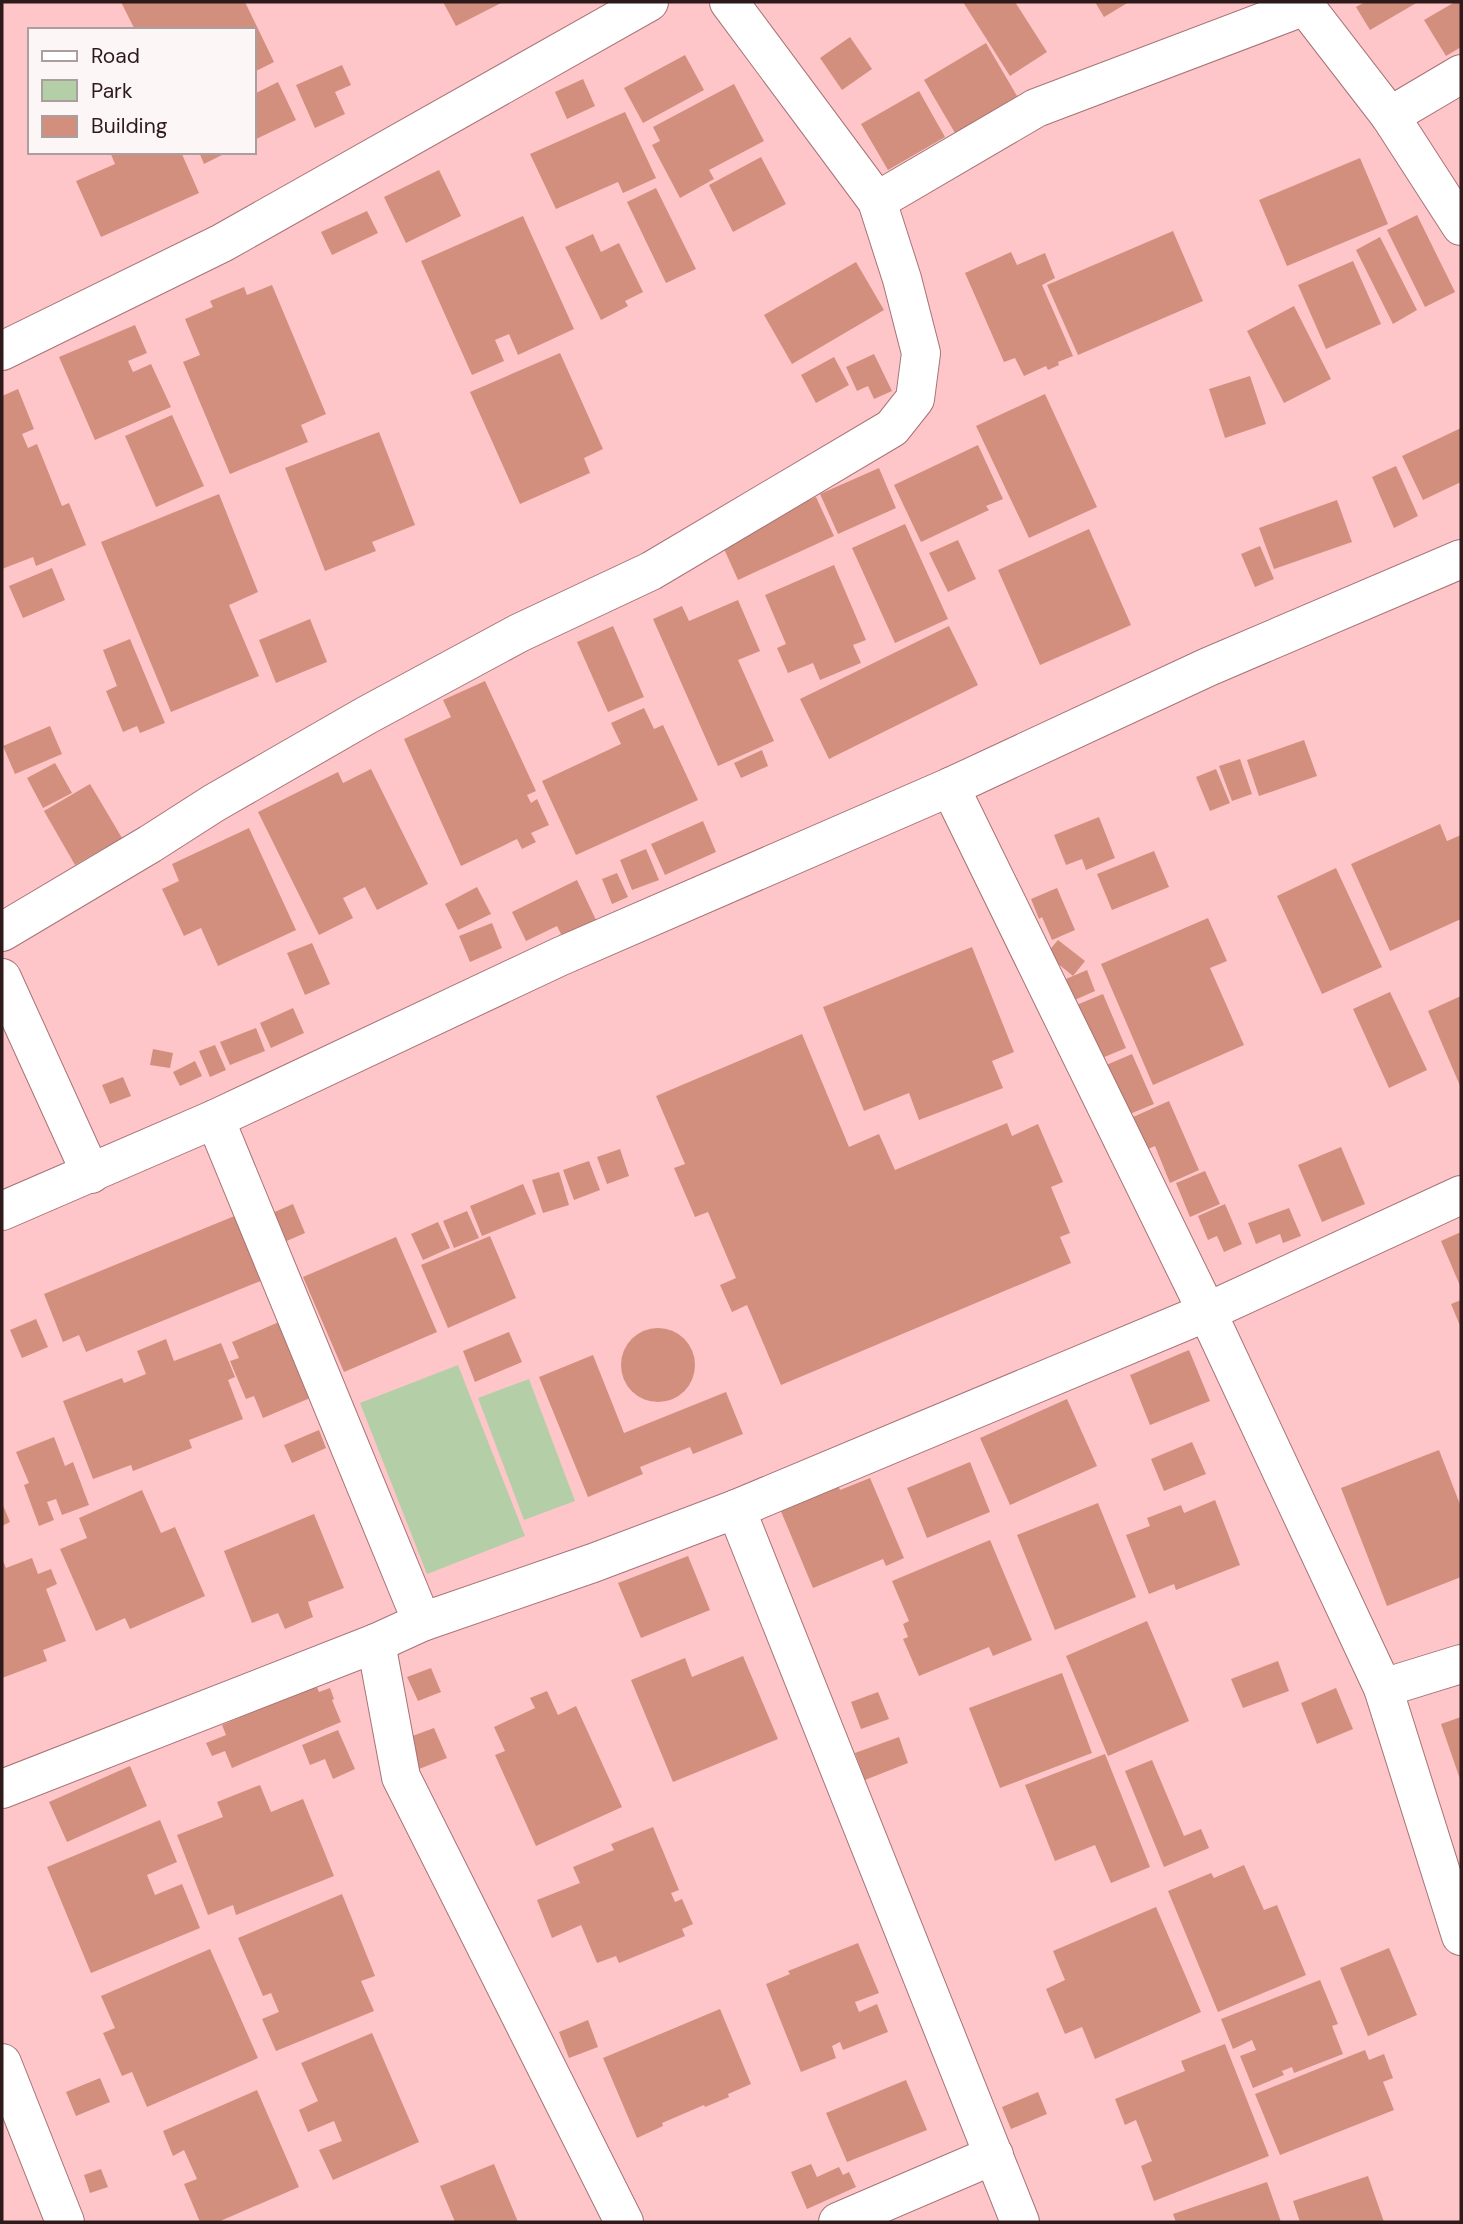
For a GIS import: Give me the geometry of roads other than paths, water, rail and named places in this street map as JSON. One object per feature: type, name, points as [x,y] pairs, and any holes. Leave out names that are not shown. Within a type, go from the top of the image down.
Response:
[{"type":"street","points":[[2,351],[222,243],[649,2]]},
{"type":"street","points":[[2,932],[140,851],[214,803],[367,715],[519,633],[651,571],[892,428],[915,399],[921,353],[902,279],[877,201],[729,2]]},
{"type":"street","points":[[877,201],[1036,108],[1303,4],[1390,116],[1461,226]]},
{"type":"street","points":[[1390,116],[1461,74]]},
{"type":"street","points":[[2,1211],[215,1119],[559,957],[950,787],[1208,667],[1461,559]]},
{"type":"street","points":[[950,787],[1207,1311],[1383,1688],[1461,1936]]},
{"type":"street","points":[[2,978],[91,1174]]},
{"type":"street","points":[[215,1119],[422,1622]]},
{"type":"street","points":[[2,1789],[376,1643],[422,1622],[593,1563],[736,1509],[1207,1311],[1461,1195]]},
{"type":"street","points":[[736,1509],[1020,2222]]},
{"type":"street","points":[[376,1643],[401,1777],[624,2222]]},
{"type":"street","points":[[1383,1688],[1461,1664]]},
{"type":"street","points":[[2,2063],[65,2222]]},
{"type":"street","points":[[838,2222],[994,2155]]}]
